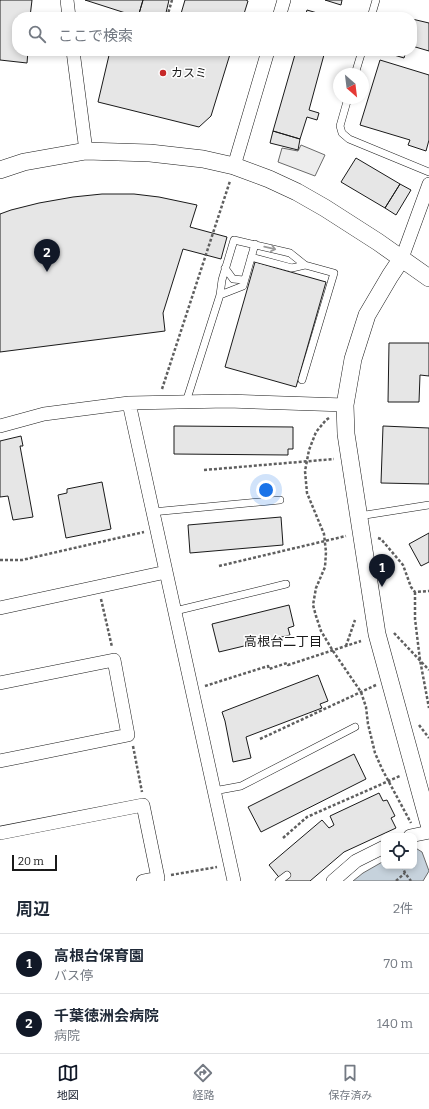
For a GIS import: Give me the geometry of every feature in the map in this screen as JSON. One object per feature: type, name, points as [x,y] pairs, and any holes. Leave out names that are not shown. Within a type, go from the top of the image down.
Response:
[{"type":"street","points":[[67,0],[68,12]]},
{"type":"street","points":[[280,12],[284,0]]},
{"type":"street","points":[[74,56],[86,151]]},
{"type":"street","points":[[232,173],[267,56]]},
{"type":"street","points":[[0,170],[24,162],[86,151],[150,153],[203,159],[232,173],[256,173],[297,192],[371,237],[429,278]]},
{"type":"street","points":[[429,184],[402,258],[368,315],[353,358],[345,405],[346,434],[377,634],[417,829],[429,832]]},
{"type":"street","points":[[0,426],[44,414],[129,403],[228,401],[345,405]]},
{"type":"street","points":[[129,403],[234,881]]},
{"type":"street","points":[[0,608],[166,572]]},
{"type":"street","points":[[0,683],[114,660],[128,735],[0,761]]},
{"type":"street","points":[[0,833],[143,805],[158,878],[143,881]]},
{"type":"street","points":[[333,881],[356,862],[381,849]]},
{"type":"lane","points":[[372,12],[376,0]]},
{"type":"lane","points":[[357,68],[360,56]]},
{"type":"lane","points":[[346,104],[340,126],[342,133],[348,139],[429,172]]},
{"type":"lane","points":[[186,402],[220,295],[225,268],[234,240],[290,253],[305,265],[334,273],[302,380]]},
{"type":"lane","points":[[220,295],[242,286],[254,244]]},
{"type":"lane","points":[[251,257],[292,268],[305,265]]},
{"type":"lane","points":[[225,268],[233,279],[244,280]]},
{"type":"lane","points":[[152,512],[280,500]]},
{"type":"lane","points":[[359,516],[429,505]]},
{"type":"lane","points":[[175,611],[286,584]]},
{"type":"lane","points":[[214,791],[241,786],[355,727]]},
{"type":"lane","points":[[279,881],[287,875]]},
{"type":"path","points":[[168,12],[172,0]]},
{"type":"path","points":[[162,389],[232,173]]},
{"type":"path","points":[[331,417],[326,420],[316,432],[309,450],[305,471],[307,493],[324,534],[326,552],[325,567],[316,588],[313,605],[321,631],[361,692],[366,707],[368,724],[375,753],[388,781],[417,829]]},
{"type":"path","points":[[204,470],[341,459]]},
{"type":"path","points":[[0,560],[22,560],[156,529]]},
{"type":"path","points":[[219,566],[349,535]]},
{"type":"path","points":[[376,538],[381,539],[403,565],[411,587],[415,592],[415,619],[420,660],[429,708]]},
{"type":"path","points":[[99,587],[114,660]]},
{"type":"path","points":[[415,592],[429,591]]},
{"type":"path","points":[[346,647],[355,620]]},
{"type":"path","points":[[390,629],[429,670]]},
{"type":"path","points":[[205,686],[268,666],[269,669],[287,663],[288,665],[361,641]]},
{"type":"path","points":[[260,739],[379,683]]},
{"type":"path","points":[[128,735],[133,743],[143,794],[143,805]]},
{"type":"path","points":[[283,838],[307,816],[405,773]]},
{"type":"path","points":[[158,878],[231,864]]},
{"type":"path","points":[[403,869],[411,881]]},
{"type":"path","points":[[396,881],[405,873]]},
{"type":"shaded area","points":[[301,145],[325,155],[315,176],[278,162],[282,148],[298,151]]},
{"type":"shaded area","points":[[417,849],[422,852],[429,871],[423,881],[353,881],[363,873],[381,863],[381,869],[417,869]]},
{"type":"building","points":[[0,0],[32,0],[31,12],[12,12],[12,56],[28,56],[27,63],[0,60]]},
{"type":"building","points":[[85,0],[143,0],[139,12],[122,12]]},
{"type":"building","points":[[143,0],[169,0],[166,12],[139,12]]},
{"type":"building","points":[[185,0],[248,1],[245,12],[181,12]]},
{"type":"building","points":[[325,0],[342,0],[341,5]]},
{"type":"building","points":[[417,20],[429,23],[429,51],[417,47]]},
{"type":"building","points":[[109,56],[229,56],[211,116],[199,127],[98,102]]},
{"type":"building","points":[[295,56],[324,56],[309,110],[319,113],[317,120],[307,117],[300,139],[273,131]]},
{"type":"building","points":[[380,60],[429,75],[429,140],[426,151],[408,145],[410,140],[360,125],[366,104],[369,104],[369,96]]},
{"type":"building","points":[[273,131],[300,139],[298,150],[270,143]]},
{"type":"building","points":[[356,158],[400,184],[385,208],[341,182]]},
{"type":"building","points":[[400,184],[411,190],[396,215],[385,208]]},
{"type":"building","points":[[102,194],[134,194],[159,197],[197,205],[190,227],[227,237],[221,259],[183,249],[163,313],[165,331],[0,352],[0,214],[39,203]]},
{"type":"building","points":[[255,262],[326,282],[296,387],[225,367]]},
{"type":"building","points":[[389,343],[429,343],[429,376],[420,375],[419,402],[388,402]]},
{"type":"building","points":[[174,426],[293,427],[293,449],[288,449],[288,455],[174,454]]},
{"type":"building","points":[[383,426],[429,428],[429,484],[381,483]]},
{"type":"building","points":[[21,436],[23,446],[20,446],[33,517],[13,520],[8,496],[0,497],[0,441]]},
{"type":"building","points":[[102,482],[111,529],[66,538],[58,495],[67,493],[67,489]]},
{"type":"building","points":[[281,517],[283,545],[190,553],[188,525]]},
{"type":"building","points":[[429,533],[429,562],[421,566],[409,544]]},
{"type":"building","points":[[289,605],[294,626],[288,628],[290,635],[219,652],[212,624]]},
{"type":"building","points":[[318,675],[328,701],[320,704],[322,708],[246,737],[251,758],[233,762],[222,712]]},
{"type":"building","points":[[354,754],[366,779],[261,832],[248,807]]},
{"type":"building","points":[[379,793],[383,801],[387,800],[395,816],[391,818],[396,828],[385,833],[381,833],[381,835],[344,852],[310,881],[282,881],[269,865],[322,820],[329,828],[334,825],[330,816]]},
{"type":"place","name":"カスミ","points":[[163,73]]},
{"type":"place","name":"千葉徳洲会病院","points":[[47,272]]},
{"type":"place","name":"高根台保育園","points":[[382,587]]},
{"type":"district","name":"高根台二丁目","points":[[283,641]]}]
